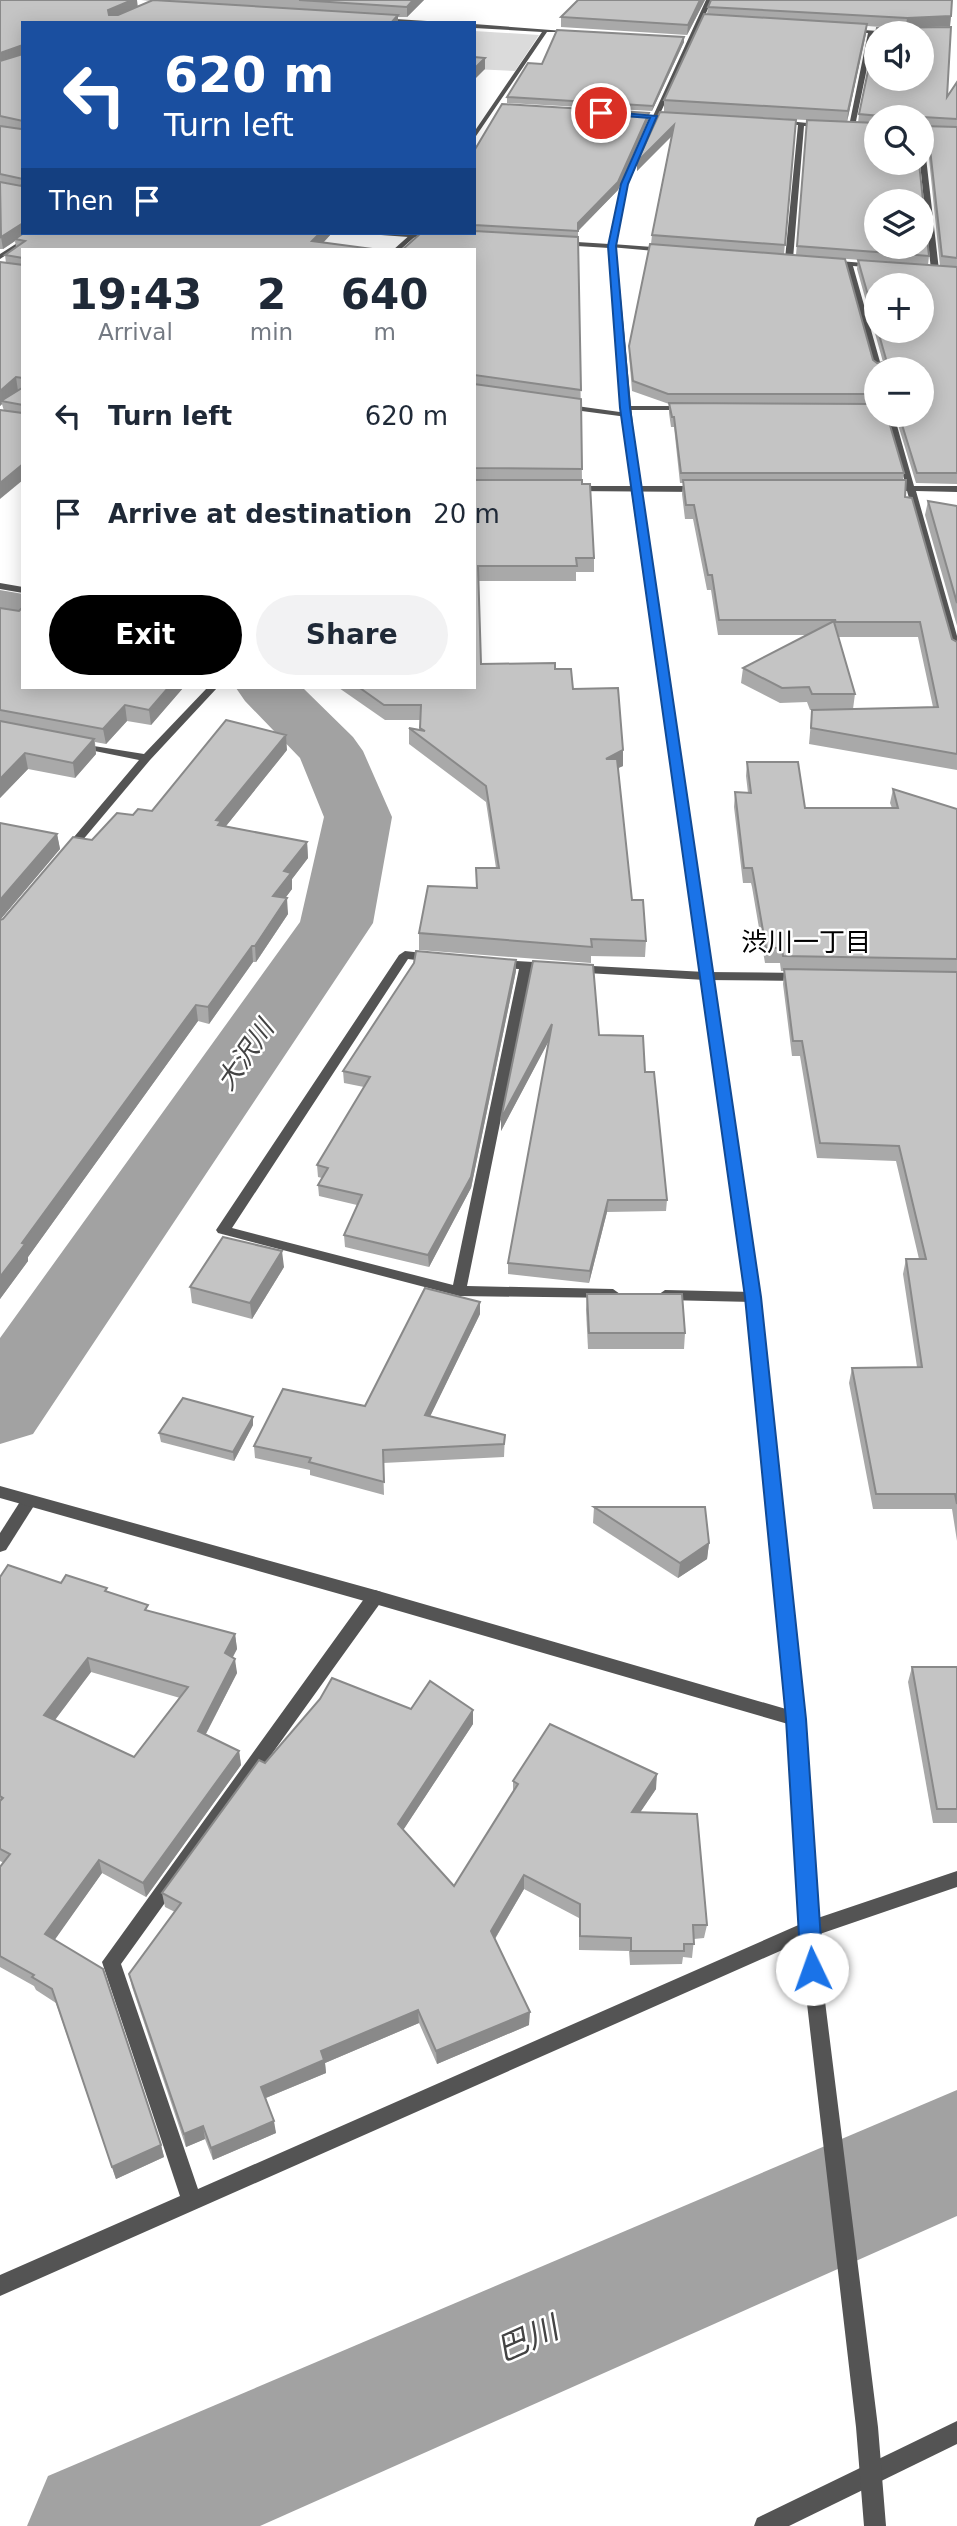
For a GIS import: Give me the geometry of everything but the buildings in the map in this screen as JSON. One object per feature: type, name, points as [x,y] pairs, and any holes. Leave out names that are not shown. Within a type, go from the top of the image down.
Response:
[{"type":"street","points":[[709,0],[625,184],[612,246],[635,489],[753,1297],[796,1719],[812,1969],[867,2427],[875,2526]]},
{"type":"street","points":[[375,20],[394,21]]},
{"type":"street","points":[[701,20],[714,20]]},
{"type":"street","points":[[476,26],[580,32]]},
{"type":"street","points":[[476,134],[547,30]]},
{"type":"street","points":[[845,31],[864,32]]},
{"type":"street","points":[[677,38],[690,38]]},
{"type":"street","points":[[852,127],[864,68]]},
{"type":"street","points":[[494,107],[507,108]]},
{"type":"street","points":[[641,115],[667,116]]},
{"type":"street","points":[[774,122],[864,127]]},
{"type":"street","points":[[789,259],[800,124]]},
{"type":"street","points":[[925,175],[935,270]]},
{"type":"street","points":[[0,257],[34,235]]},
{"type":"street","points":[[398,248],[414,235]]},
{"type":"street","points":[[424,235],[441,237]]},
{"type":"street","points":[[546,243],[680,251]]},
{"type":"street","points":[[776,258],[801,260]]},
{"type":"street","points":[[825,262],[886,267]]},
{"type":"street","points":[[849,264],[875,357]]},
{"type":"street","points":[[922,269],[946,271]]},
{"type":"street","points":[[557,405],[626,411],[695,408]]},
{"type":"street","points":[[894,427],[957,653]]},
{"type":"street","points":[[883,488],[957,489]]},
{"type":"street","points":[[568,489],[718,489]]},
{"type":"street","points":[[0,586],[21,590]]},
{"type":"street","points":[[60,860],[146,758],[210,689]]},
{"type":"street","points":[[66,743],[146,758]]},
{"type":"street","points":[[446,959],[405,955],[223,1230],[459,1291],[627,1294]]},
{"type":"street","points":[[486,962],[705,976],[811,978]]},
{"type":"street","points":[[459,1291],[526,966]]},
{"type":"street","points":[[655,1295],[753,1297]]},
{"type":"street","points":[[0,1546],[14,1496],[796,1719]]},
{"type":"street","points":[[192,2203],[111,1962],[375,1597]]},
{"type":"street","points":[[0,2286],[810,1929],[957,1878]]},
{"type":"street","points":[[765,2526],[870,2477],[957,2432]]},
{"type":"shaded area","points":[[476,31],[539,35],[515,71],[476,69]]},
{"type":"waterway","name":"大沢川","points":[[0,608],[21,612]]},
{"type":"waterway","name":"大沢川","points":[[0,1409],[336,923],[358,817],[330,751],[268,689]]},
{"type":"waterway","name":"巴川","points":[[98,2526],[957,2152]]},
{"type":"district","name":"渋川一丁目","points":[[806,942]]},
{"type":"route","points":[[601,113],[654,116],[625,184],[612,246],[625,408],[753,1297],[796,1719],[812,1969]]}]
